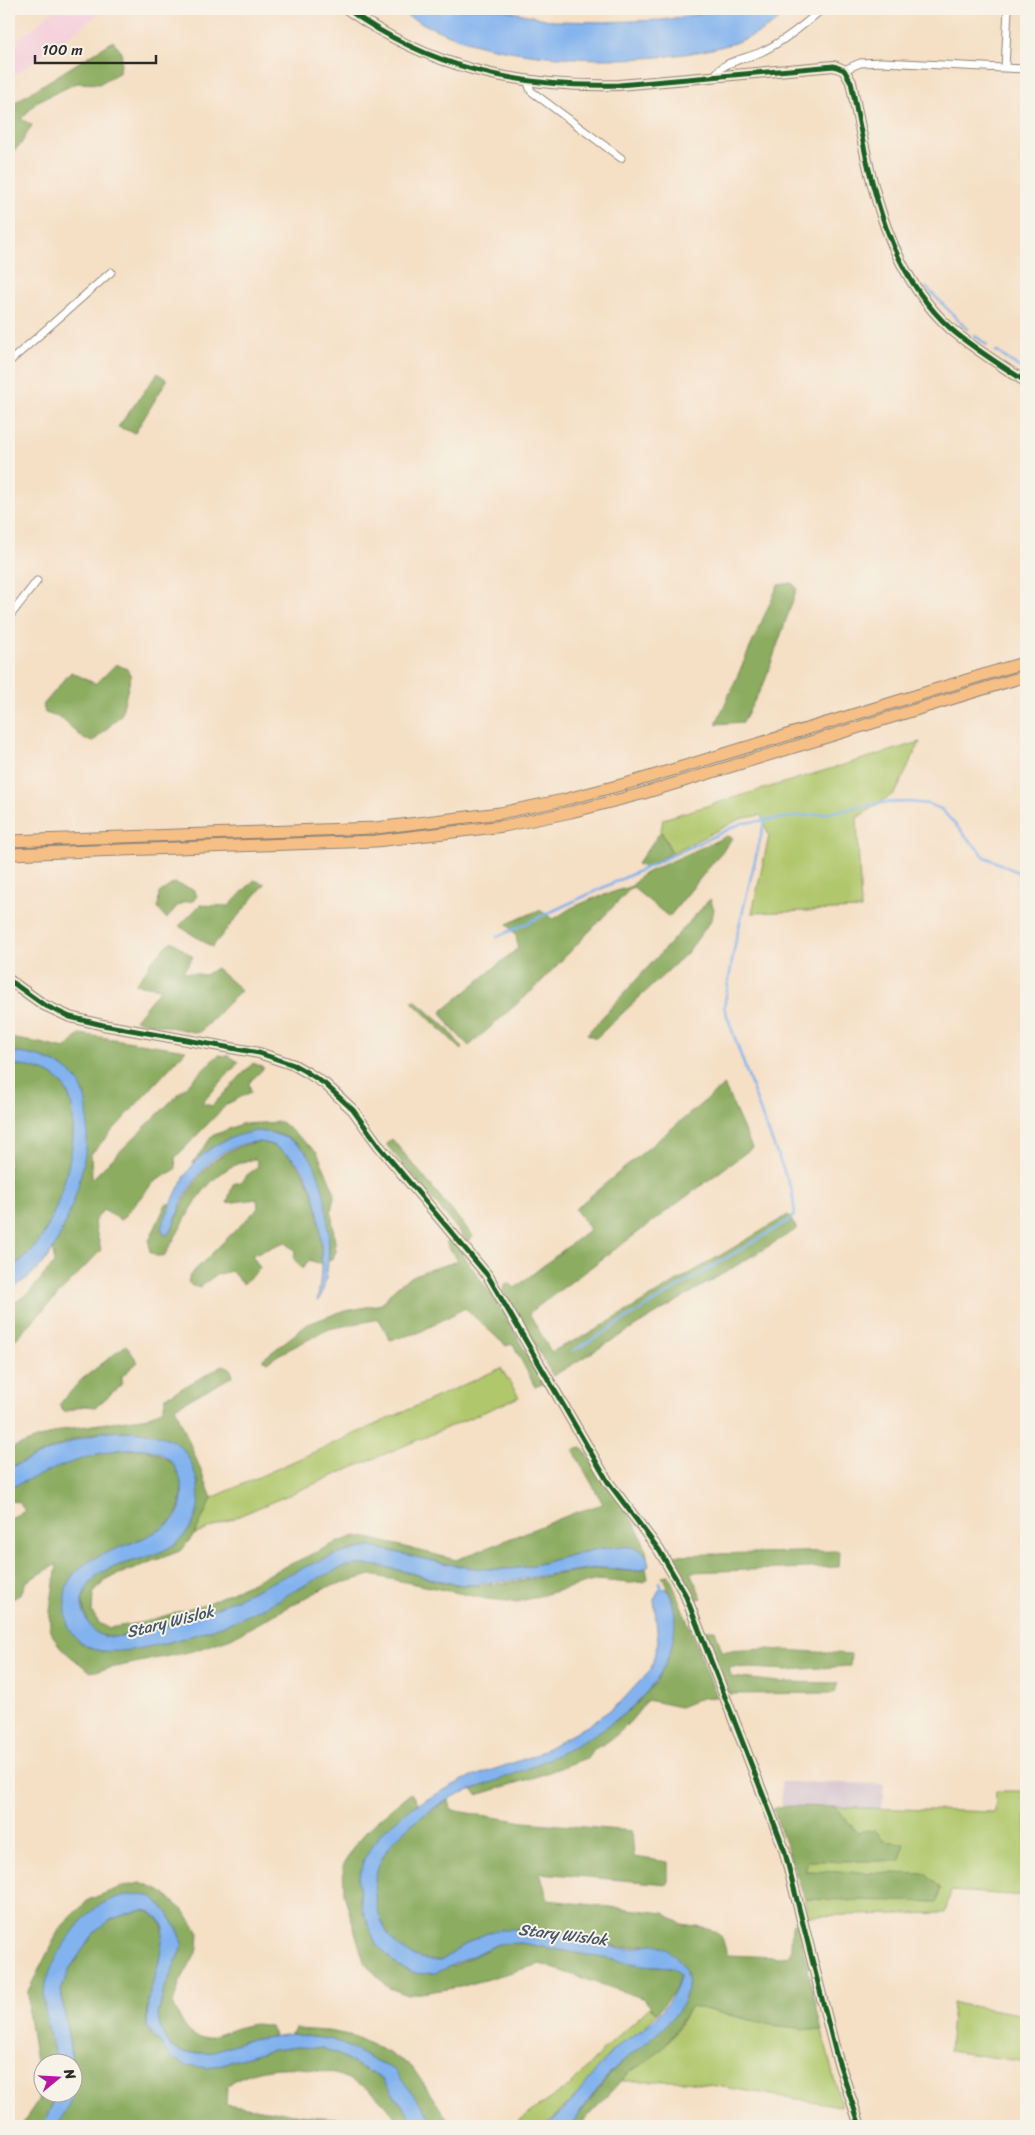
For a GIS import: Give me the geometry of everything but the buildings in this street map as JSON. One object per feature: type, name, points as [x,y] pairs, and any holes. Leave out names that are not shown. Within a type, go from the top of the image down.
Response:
[{"type":"main road","points":[[9,841],[376,828],[427,823],[509,811],[563,800],[636,781],[1026,662]]},
{"type":"main road","points":[[9,854],[376,841],[504,826],[571,812],[640,794],[1026,676]]},
{"type":"street","points":[[347,9],[384,33],[420,52],[461,66],[527,80],[584,86],[834,66],[844,70],[852,82],[879,210],[894,251],[906,275],[927,302],[952,329],[1026,382]]},
{"type":"street","points":[[714,77],[719,68],[761,52],[788,35],[822,9]]},
{"type":"street","points":[[1005,68],[1008,9]]},
{"type":"street","points":[[844,70],[860,64],[882,62],[1026,69]]},
{"type":"street","points":[[527,80],[531,91],[621,158]]},
{"type":"street","points":[[9,362],[110,272]]},
{"type":"street","points":[[9,617],[37,581]]},
{"type":"street","points":[[9,980],[44,1005],[70,1017],[103,1025],[259,1053],[294,1065],[308,1073],[325,1084],[353,1110],[379,1146],[488,1276],[608,1482],[659,1550],[685,1594],[784,1849],[836,2054],[860,2126]]},
{"type":"shaded area","points":[[56,9],[106,9],[9,79],[9,47]]},
{"type":"shaded area","points":[[781,1782],[884,1784],[882,1808],[782,1806]]},
{"type":"green space","points":[[113,41],[122,53],[120,72],[99,84],[77,83],[38,101],[21,119],[32,125],[21,144],[9,155],[9,106]]},
{"type":"green space","points":[[158,373],[167,380],[135,433],[118,427]]},
{"type":"green space","points":[[792,583],[797,588],[765,681],[743,722],[716,724],[778,585]]},
{"type":"green space","points":[[116,664],[127,669],[131,676],[121,715],[94,741],[85,740],[61,718],[45,713],[43,705],[71,672],[96,684]]},
{"type":"green space","points":[[920,742],[896,792],[857,818],[861,909],[752,913],[769,836],[761,815],[740,819],[672,853],[661,831],[663,819]]},
{"type":"green space","points":[[661,831],[672,853],[645,868],[637,864]]},
{"type":"green space","points":[[727,836],[733,838],[669,917],[632,887],[536,987],[469,1046],[454,1031],[441,1012],[518,948],[516,935],[507,924],[539,910],[554,919],[571,908],[592,899],[632,886],[641,875]]},
{"type":"green space","points":[[254,880],[265,884],[212,947],[179,926],[200,905],[229,906]]},
{"type":"green space","points":[[174,883],[194,890],[197,896],[193,901],[184,902],[177,906],[167,919],[158,909],[159,893]]},
{"type":"green space","points":[[710,899],[714,909],[712,919],[687,953],[596,1038],[587,1034]]},
{"type":"green space","points":[[172,941],[193,957],[183,972],[205,975],[216,968],[241,990],[199,1033],[135,1020],[161,988],[135,984],[149,967],[150,962]]},
{"type":"green space","points":[[415,1000],[446,1027],[462,1047],[462,1050],[412,1002]]},
{"type":"green space","points":[[80,1034],[186,1050],[91,1154],[92,1179],[218,1055],[229,1056],[239,1062],[202,1103],[212,1106],[253,1063],[264,1068],[249,1083],[251,1092],[227,1104],[175,1158],[176,1169],[154,1182],[121,1220],[103,1210],[94,1222],[101,1250],[9,1346],[9,1306],[28,1294],[54,1263],[53,1248],[62,1231],[85,1095],[71,1075],[63,1068],[34,1056],[9,1052],[9,1038],[65,1049]]},
{"type":"green space","points":[[9,1064],[38,1069],[53,1076],[65,1089],[72,1107],[73,1128],[66,1176],[51,1219],[44,1234],[33,1249],[9,1269]]},
{"type":"green space","points":[[724,1085],[752,1148],[529,1313],[551,1352],[592,1332],[788,1215],[797,1229],[553,1376],[503,1290],[505,1284],[510,1284],[515,1288],[590,1229],[575,1209]]},
{"type":"green space","points":[[281,1122],[317,1152],[335,1193],[331,1210],[336,1251],[333,1258],[329,1260],[327,1219],[320,1186],[310,1159],[297,1144],[277,1134],[261,1133],[193,1163],[212,1136],[241,1124]]},
{"type":"green space","points":[[392,1139],[473,1236],[468,1242],[386,1144]]},
{"type":"green space","points":[[262,1142],[280,1149],[293,1160],[304,1175],[312,1191],[320,1228],[321,1264],[309,1260],[302,1269],[294,1259],[295,1251],[285,1242],[252,1255],[260,1268],[243,1284],[231,1271],[216,1275],[199,1287],[192,1286],[188,1282],[190,1275],[258,1208],[257,1199],[227,1203],[233,1184],[243,1181],[247,1175],[258,1167],[256,1159],[238,1163],[223,1171],[200,1196],[164,1256],[156,1256],[150,1252],[149,1241],[166,1204],[171,1204],[168,1211],[172,1230],[194,1184],[215,1160],[229,1151],[244,1145]]},
{"type":"green space","points":[[452,1239],[504,1313],[543,1384],[535,1387],[513,1344],[506,1346],[465,1308],[418,1333],[390,1340],[379,1319],[329,1329],[268,1362],[263,1359],[308,1324],[340,1312],[382,1304],[406,1280],[425,1271],[458,1261],[446,1243]]},
{"type":"green space","points":[[126,1345],[138,1362],[122,1376],[122,1384],[96,1407],[84,1406],[64,1412],[59,1405],[81,1380]]},
{"type":"green space","points":[[224,1365],[230,1368],[233,1376],[175,1407],[212,1498],[194,1535],[180,1551],[106,1579],[93,1594],[92,1612],[99,1623],[109,1628],[144,1622],[208,1603],[331,1545],[355,1536],[456,1560],[574,1513],[603,1504],[573,1450],[582,1448],[610,1485],[630,1516],[644,1545],[647,1556],[638,1549],[614,1547],[583,1552],[525,1567],[486,1569],[447,1564],[370,1547],[355,1549],[330,1557],[212,1610],[160,1628],[117,1637],[101,1636],[89,1626],[82,1602],[87,1587],[100,1572],[176,1544],[199,1483],[154,1434],[117,1431],[92,1434],[80,1437],[9,1468],[9,1449],[65,1429],[148,1417],[163,1409],[166,1397]]},
{"type":"green space","points":[[501,1368],[519,1397],[194,1535],[212,1498]]},
{"type":"green space","points":[[143,1449],[156,1453],[172,1463],[179,1474],[182,1497],[178,1510],[172,1520],[163,1528],[109,1553],[72,1575],[79,1642],[97,1650],[120,1651],[138,1649],[196,1635],[258,1610],[319,1576],[344,1567],[358,1565],[387,1567],[445,1583],[474,1586],[600,1569],[634,1571],[646,1568],[648,1579],[643,1582],[630,1583],[597,1580],[517,1602],[488,1599],[371,1575],[324,1588],[231,1638],[193,1651],[91,1672],[60,1646],[52,1633],[50,1612],[57,1564],[26,1582],[21,1594],[9,1601],[9,1520],[25,1511],[19,1502],[9,1501],[9,1488],[66,1463],[108,1451]]},
{"type":"green space","points":[[839,1551],[838,1567],[690,1572],[702,1598],[692,1601],[671,1555]]},
{"type":"green space","points":[[669,1575],[717,1697],[702,1698],[680,1707],[647,1700],[623,1729],[609,1741],[592,1750],[589,1757],[533,1778],[477,1795],[472,1790],[557,1755],[618,1719],[636,1704],[657,1681],[673,1599],[662,1576]]},
{"type":"green space","points":[[703,1630],[715,1630],[722,1651],[766,1649],[851,1654],[850,1666],[788,1670],[729,1667],[731,1677],[780,1682],[838,1683],[834,1693],[730,1694]]},
{"type":"green space","points":[[996,1791],[1026,1791],[1026,1896],[951,1891],[945,1913],[807,1916],[805,1899],[938,1901],[940,1888],[805,1871],[807,1861],[884,1841],[875,1830],[858,1833],[835,1807],[995,1812]]},
{"type":"green space","points":[[411,1793],[418,1804],[380,1834],[359,1897],[376,1944],[399,1967],[454,1966],[498,1944],[521,1943],[641,1965],[672,1967],[680,1974],[678,1986],[657,2013],[642,1998],[540,1964],[460,1987],[408,1995],[389,1988],[364,1962],[344,1894],[343,1866],[354,1846],[374,1823]]},
{"type":"green space","points":[[449,1799],[451,1810],[524,1822],[632,1831],[634,1857],[668,1862],[668,1884],[540,1873],[548,1900],[664,1913],[682,1924],[709,1928],[722,1937],[727,1955],[777,1957],[789,1955],[793,1923],[798,1925],[822,2031],[772,2025],[691,2006],[666,2044],[648,2061],[630,2071],[579,2126],[567,2126],[574,2121],[610,2074],[630,2053],[649,2040],[687,1973],[644,1944],[622,1947],[550,1932],[507,1930],[494,1932],[467,1943],[441,1961],[415,1958],[400,1948],[390,1937],[378,1911],[375,1897],[377,1868],[387,1846],[394,1838],[412,1823]]},
{"type":"green space","points":[[782,1806],[835,1807],[858,1833],[875,1830],[884,1841],[904,1843],[900,1861],[808,1861],[805,1871],[927,1874],[940,1888],[938,1902],[805,1899],[773,1809]]},
{"type":"green space","points":[[140,1883],[161,1891],[186,1913],[199,1933],[198,1949],[180,1982],[173,2003],[188,2031],[195,2036],[203,2038],[212,2037],[248,2025],[260,2024],[271,2026],[274,2037],[244,2041],[208,2053],[183,2053],[170,2046],[160,2029],[158,2014],[164,1990],[183,1944],[179,1932],[167,1912],[121,1896],[47,1980],[45,1991],[46,2012],[54,2052],[34,2052],[29,2018],[28,1991],[60,1928],[88,1900],[121,1887]]},
{"type":"green space","points":[[143,1910],[158,1918],[163,1932],[158,1967],[147,2006],[147,2024],[158,2042],[208,2068],[272,2050],[297,2047],[322,2048],[341,2056],[382,2079],[418,2126],[403,2126],[372,2092],[358,2083],[320,2071],[279,2068],[259,2071],[241,2077],[227,2086],[226,2104],[307,2116],[339,2118],[336,2126],[234,2120],[233,2126],[57,2126],[70,2102],[82,2102],[82,2052],[71,2052],[61,1991],[70,1968],[95,1932],[110,1920]]},
{"type":"green space","points":[[953,2003],[1026,2015],[1026,2062],[949,2051]]},
{"type":"green space","points":[[691,2006],[772,2025],[822,2031],[841,2106],[685,2081],[621,2081],[668,2042]]},
{"type":"green space","points":[[650,2007],[657,2013],[643,2029],[612,2051],[587,2085],[547,2124],[543,2126],[523,2126],[519,2120],[573,2083],[605,2048]]},
{"type":"green space","points":[[295,2029],[328,2031],[354,2036],[393,2055],[412,2067],[452,2126],[438,2126],[393,2070],[334,2040],[291,2034]]},
{"type":"green space","points":[[37,2102],[53,2102],[46,2119],[39,2126],[20,2126]]},
{"type":"water","points":[[393,9],[500,9],[554,21],[602,22],[663,20],[699,14],[714,9],[791,9],[770,26],[738,42],[702,51],[662,57],[619,59],[535,55],[497,49],[447,34]]},
{"type":"water","points":[[9,1052],[37,1056],[63,1067],[77,1080],[85,1097],[88,1119],[82,1170],[75,1197],[57,1242],[39,1268],[9,1290],[9,1269],[24,1258],[37,1244],[44,1234],[59,1199],[71,1152],[73,1128],[72,1107],[65,1089],[48,1073],[9,1064]]},
{"type":"water","points":[[256,1131],[280,1136],[297,1144],[312,1160],[319,1177],[325,1198],[329,1244],[328,1266],[324,1285],[317,1301],[320,1286],[321,1249],[318,1211],[313,1193],[307,1177],[296,1162],[272,1145],[255,1142],[246,1143],[229,1149],[214,1159],[200,1173],[188,1190],[174,1224],[166,1236],[161,1228],[176,1192],[193,1164],[204,1153],[218,1144],[235,1136]]},
{"type":"water","points":[[134,1431],[164,1437],[182,1449],[187,1455],[196,1478],[199,1501],[193,1524],[176,1543],[150,1556],[110,1568],[102,1572],[89,1585],[82,1602],[84,1612],[91,1627],[103,1636],[128,1635],[179,1622],[214,1609],[324,1559],[370,1547],[447,1564],[486,1569],[506,1569],[525,1567],[599,1549],[627,1547],[638,1549],[644,1553],[647,1556],[649,1566],[631,1571],[599,1568],[502,1582],[465,1585],[443,1582],[389,1568],[361,1565],[347,1566],[313,1581],[256,1612],[232,1622],[170,1642],[147,1647],[108,1651],[93,1649],[83,1644],[74,1636],[67,1621],[65,1597],[69,1582],[77,1571],[88,1562],[145,1537],[173,1520],[177,1515],[182,1499],[181,1482],[177,1471],[164,1456],[146,1449],[123,1449],[97,1454],[71,1462],[9,1488],[9,1468],[73,1441],[102,1432]]},
{"type":"water","points":[[660,1588],[667,1589],[671,1596],[675,1618],[674,1633],[671,1648],[661,1672],[644,1694],[624,1714],[573,1747],[520,1771],[461,1793],[440,1804],[397,1838],[387,1850],[380,1863],[376,1877],[377,1908],[389,1935],[400,1948],[423,1959],[441,1961],[489,1932],[517,1929],[583,1937],[624,1949],[657,1944],[667,1949],[681,1963],[686,1975],[687,1988],[677,2013],[656,2035],[610,2073],[574,2121],[567,2126],[543,2126],[563,2110],[614,2049],[642,2030],[661,2012],[675,1989],[680,1974],[672,1967],[641,1965],[521,1943],[498,1944],[435,1973],[418,1974],[399,1967],[376,1944],[362,1908],[358,1880],[364,1859],[380,1834],[409,1809],[463,1780],[533,1756],[589,1725],[620,1703],[651,1669],[658,1641],[654,1599]]},
{"type":"water","points":[[141,1894],[153,1897],[167,1912],[179,1932],[183,1944],[164,1990],[158,2014],[160,2029],[170,2046],[183,2053],[208,2053],[244,2041],[291,2034],[334,2040],[394,2070],[438,2126],[418,2126],[382,2079],[341,2056],[322,2048],[297,2047],[272,2050],[208,2068],[187,2065],[171,2058],[147,2027],[148,1999],[159,1962],[164,1928],[159,1919],[151,1912],[143,1910],[110,1920],[95,1932],[70,1968],[61,1991],[70,2052],[54,2052],[47,2023],[44,1998],[50,1972],[56,1958],[74,1931],[94,1910],[104,1903],[127,1895]]},
{"type":"water","points":[[53,2102],[70,2102],[57,2126],[39,2126],[46,2119]]},
{"type":"waterway","points":[[926,287],[967,329]]},
{"type":"waterway","points":[[974,335],[987,345]]},
{"type":"waterway","points":[[996,351],[1020,368]]},
{"type":"waterway","points":[[497,937],[742,823],[828,813],[880,803],[909,802],[928,804],[941,809],[985,857],[1026,876]]},
{"type":"waterway","points":[[573,1351],[791,1219],[795,1213],[792,1191],[762,1116],[724,1007],[736,939],[765,819]]},
{"type":"waterway","name":"Stary Wislok","points":[[659,1582],[663,1592]]},
{"type":"cycle path","points":[[347,9],[378,29],[410,46],[443,60],[511,78],[546,83],[619,85],[834,66],[844,70],[851,82],[872,182],[893,246],[908,276],[927,304],[951,329],[978,350],[1026,382]]},
{"type":"cycle path","points":[[9,980],[44,1005],[70,1017],[103,1025],[259,1053],[294,1065],[308,1073],[325,1084],[353,1110],[379,1146],[488,1276],[608,1482],[659,1550],[685,1594],[784,1849],[836,2054],[860,2126]]}]
